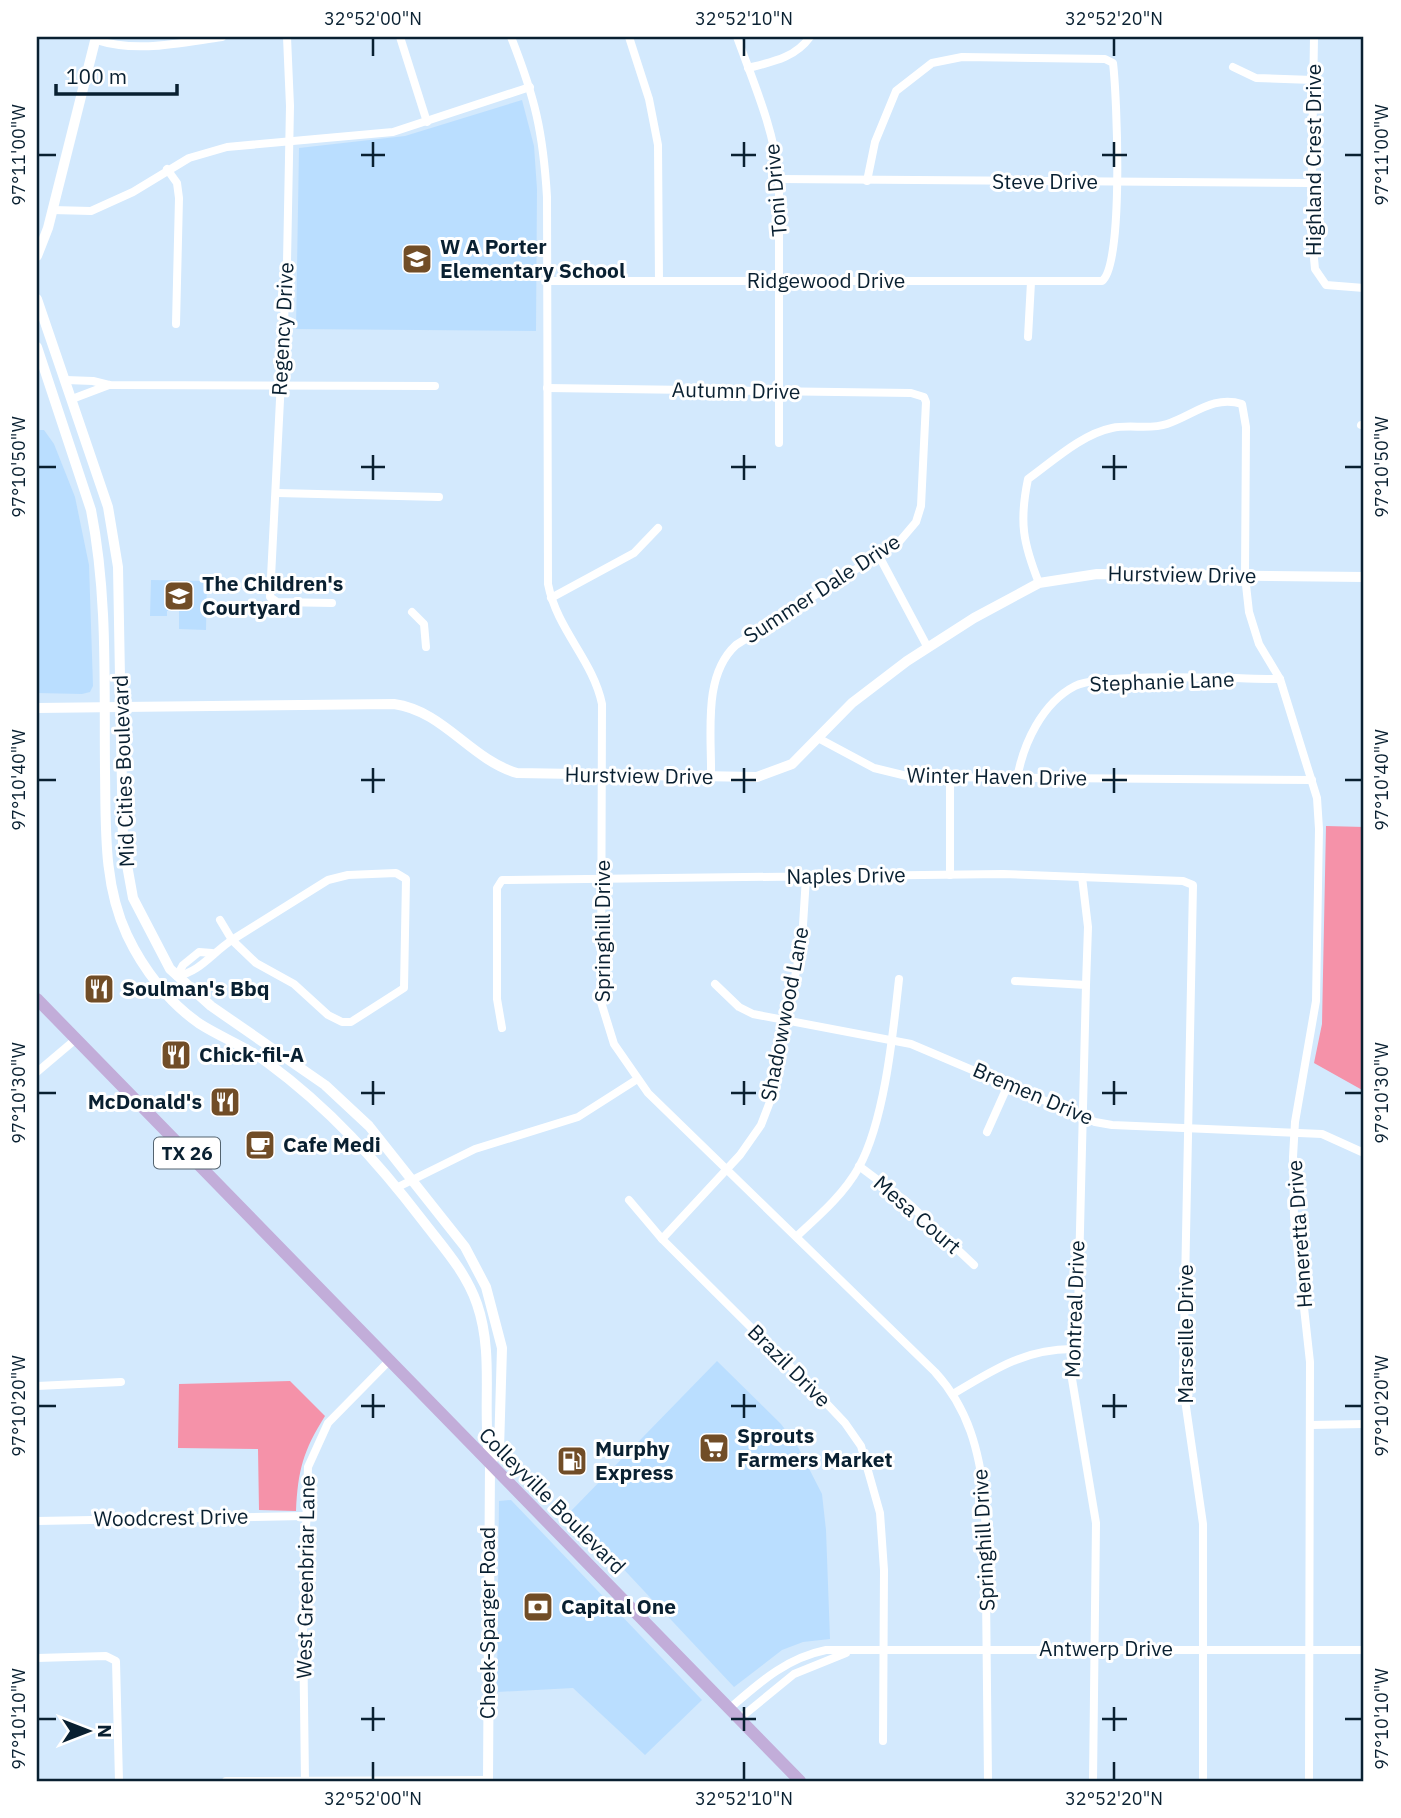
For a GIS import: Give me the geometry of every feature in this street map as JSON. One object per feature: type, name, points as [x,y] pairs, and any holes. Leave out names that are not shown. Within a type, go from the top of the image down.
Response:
[{"type":"main road","name":"Mid Cities Boulevard","points":[[37,299],[108,507],[114,535],[120,603],[122,827],[126,873],[133,898],[152,939],[177,975],[211,1006],[326,1086],[369,1126],[465,1247],[486,1287],[498,1324],[502,1369],[499,1450],[490,1464]]},
{"type":"main road","name":"Mid Cities Boulevard","points":[[37,347],[91,510],[96,538],[101,580],[108,870],[125,932],[141,962],[163,990],[199,1023],[266,1061],[355,1137],[460,1268],[477,1306],[487,1353],[486,1440],[490,1464]]},
{"type":"main road","points":[[96,538],[114,535]]},
{"type":"main road","name":"Hurstview Drive","points":[[37,708],[122,707]]},
{"type":"main road","points":[[106,827],[122,827]]},
{"type":"main road","points":[[163,990],[177,975]]},
{"type":"main road","name":"TX 26","points":[[37,999],[76,1039]]},
{"type":"main road","name":"Colleyville Boulevard","points":[[76,1039],[388,1362],[800,1781]]},
{"type":"main road","name":"Cheek-Sparger Road","points":[[488,1781],[490,1464]]},
{"type":"street","points":[[37,256],[52,210],[96,38],[119,47],[146,47],[222,37]]},
{"type":"street","name":"Regency Drive","points":[[288,37],[289,139],[277,493],[270,597],[277,602],[332,603]]},
{"type":"street","points":[[400,37],[427,122]]},
{"type":"street","name":"Springhill Drive","points":[[511,37],[530,87],[544,141],[548,568],[551,598],[563,627],[598,683],[604,735],[601,1002],[614,1044],[636,1080],[935,1371],[964,1411],[979,1456],[987,1535],[988,1781]]},
{"type":"street","points":[[629,37],[649,99],[657,145],[659,281]]},
{"type":"street","name":"Toni Drive","points":[[737,37],[774,144],[779,179],[779,443]]},
{"type":"street","points":[[748,68],[784,59],[803,46],[810,37]]},
{"type":"street","name":"Highland Crest Drive","points":[[1314,37],[1312,258],[1321,281],[1332,286],[1364,288]]},
{"type":"street","points":[[867,181],[875,142],[896,91],[932,63],[962,57],[1111,60],[1114,76],[1116,183]]},
{"type":"street","points":[[1233,67],[1256,78],[1313,80]]},
{"type":"street","points":[[52,210],[91,211],[133,192],[167,169],[227,147],[289,139],[378,134],[427,122],[530,87]]},
{"type":"street","points":[[167,169],[177,183],[179,198],[176,324]]},
{"type":"street","name":"Steve Drive","points":[[779,179],[1311,183]]},
{"type":"street","name":"Ridgewood Drive","points":[[547,281],[1105,280],[1114,256],[1116,183]]},
{"type":"street","points":[[1028,337],[1031,282]]},
{"type":"street","points":[[66,380],[93,381],[109,385],[435,386]]},
{"type":"street","points":[[72,398],[109,385]]},
{"type":"street","name":"Autumn Drive","points":[[547,388],[911,393],[924,397]]},
{"type":"street","name":"Summer Dale Drive","points":[[711,778],[715,679],[724,656],[757,631],[900,542],[920,514],[926,422],[924,397]]},
{"type":"street","name":"Heneretta Drive","points":[[1039,583],[1024,547],[1023,505],[1028,479],[1073,447],[1108,429],[1130,425],[1162,426],[1189,417],[1210,402],[1228,399],[1242,404],[1246,427],[1245,576],[1249,612],[1258,644],[1280,679],[1317,798],[1319,829],[1316,1001],[1294,1133],[1294,1217],[1308,1337],[1311,1425],[1309,1781]]},
{"type":"street","points":[[277,493],[439,496]]},
{"type":"street","points":[[551,598],[634,553],[658,528]]},
{"type":"street","points":[[879,556],[928,648]]},
{"type":"street","name":"Hurstview Drive","points":[[122,707],[394,704],[426,713],[500,768],[517,773],[757,777],[782,771],[801,757],[873,684],[974,618],[1039,583],[1097,574],[1364,577]]},
{"type":"street","points":[[412,612],[424,624],[426,648]]},
{"type":"street","name":"Stephanie Lane","points":[[1017,779],[1020,762],[1034,729],[1058,698],[1078,684],[1112,680],[1280,679]]},
{"type":"street","name":"Winter Haven Drive","points":[[818,738],[846,755],[891,774],[950,779],[1312,780]]},
{"type":"street","points":[[950,779],[950,875]]},
{"type":"street","points":[[177,975],[191,973],[212,953],[232,940],[301,895],[338,877],[396,873],[406,879],[404,988],[351,1022],[333,1019],[294,984],[256,963],[232,940],[220,920]]},
{"type":"street","name":"Naples Drive","points":[[502,1028],[497,999],[498,883],[505,879],[950,875],[1183,881],[1193,885]]},
{"type":"street","name":"Shadowwood Lane","points":[[662,1239],[728,1169],[761,1125],[771,1099],[802,941],[806,877]]},
{"type":"street","name":"Montreal Drive","points":[[1082,877],[1088,927],[1078,1311],[1072,1349],[1071,1384],[1090,1474],[1096,1523],[1097,1649],[1093,1781]]},
{"type":"street","name":"Marseille Drive","points":[[1193,885],[1183,1386],[1203,1524],[1203,1781]]},
{"type":"street","points":[[798,1236],[837,1197],[859,1166],[877,1115],[892,1040],[899,979]]},
{"type":"street","points":[[1015,981],[1086,985]]},
{"type":"street","name":"Bremen Drive","points":[[715,984],[738,1007],[753,1014],[892,1040],[932,1051],[1082,1117],[1112,1125],[1331,1137],[1364,1153]]},
{"type":"street","points":[[37,1072],[76,1039]]},
{"type":"street","points":[[396,1188],[475,1149],[578,1117],[636,1080]]},
{"type":"street","points":[[987,1132],[1008,1085]]},
{"type":"street","name":"Mesa Court","points":[[859,1166],[907,1202],[974,1265]]},
{"type":"street","name":"Brazil Drive","points":[[629,1200],[662,1239],[812,1388],[861,1446],[880,1513],[884,1570],[883,1741]]},
{"type":"street","points":[[953,1394],[1007,1362],[1031,1352],[1072,1349]]},
{"type":"street","name":"West Greenbriar Lane","points":[[305,1780],[304,1516],[308,1467],[317,1442],[342,1406],[388,1362]]},
{"type":"street","points":[[37,1386],[121,1382]]},
{"type":"street","points":[[1311,1425],[1364,1424]]},
{"type":"street","name":"Woodcrest Drive","points":[[37,1521],[304,1516]]},
{"type":"street","name":"Antwerp Drive","points":[[734,1714],[785,1664],[808,1653],[826,1650],[1364,1650]]},
{"type":"street","name":"Antwerp Drive","points":[[734,1714],[794,1674],[848,1651]]},
{"type":"street","points":[[37,1658],[106,1656],[116,1661],[118,1781]]},
{"type":"street","points":[[226,1781],[488,1781]]},
{"type":"shaded area","name":"W A Porter Elementary School","points":[[522,100],[534,146],[537,189],[536,331],[296,329],[299,148],[405,136]]},
{"type":"shaded area","points":[[37,430],[44,430],[54,444],[75,497],[89,565],[93,686],[90,692],[82,694],[37,693]]},
{"type":"shaded area","name":"The Children's Courtyard","points":[[151,580],[207,581],[206,630],[179,629],[179,611],[167,611],[167,616],[150,616]]},
{"type":"shaded area","points":[[1326,826],[1364,827],[1364,1091],[1314,1063],[1322,1024]]},
{"type":"shaded area","points":[[717,1361],[781,1424],[798,1447],[822,1494],[826,1530],[830,1639],[803,1642],[782,1650],[734,1687],[570,1512]]},
{"type":"shaded area","points":[[290,1381],[325,1416],[303,1461],[296,1511],[259,1510],[258,1449],[178,1448],[179,1384]]},
{"type":"shaded area","points":[[511,1500],[702,1700],[645,1755],[573,1688],[497,1692],[499,1501]]},
{"type":"place","name":"W A Porter Elementary School","points":[[417,259]]},
{"type":"place","name":"The Children's Courtyard","points":[[179,596]]},
{"type":"place","name":"Soulman's Bbq","points":[[99,989]]},
{"type":"place","name":"Chick-fil-A","points":[[176,1055]]},
{"type":"place","name":"McDonald's","points":[[225,1102]]},
{"type":"place","name":"Cafe Medi","points":[[260,1145]]},
{"type":"place","name":"Sprouts Farmers Market","points":[[714,1448]]},
{"type":"place","name":"Murphy Express","points":[[572,1461]]},
{"type":"place","name":"Capital One","points":[[538,1607]]}]
